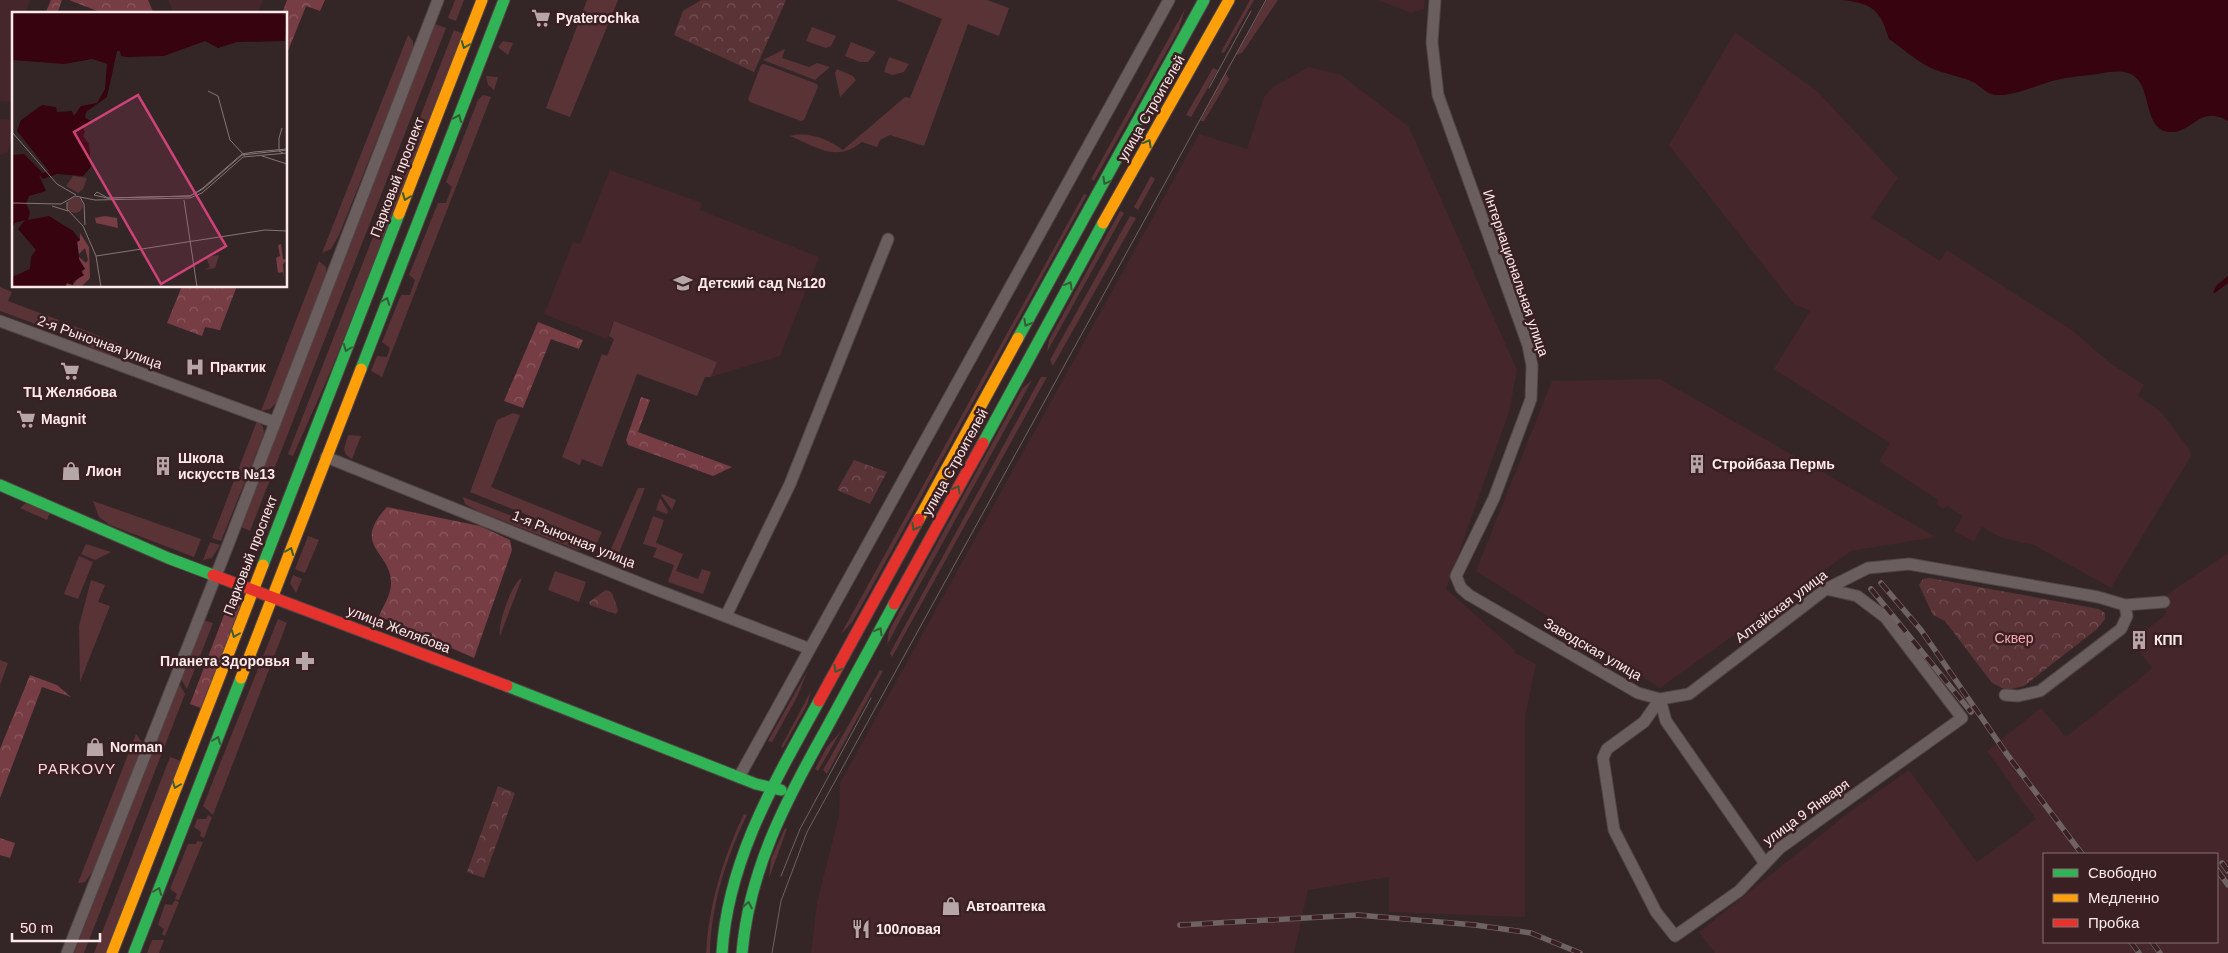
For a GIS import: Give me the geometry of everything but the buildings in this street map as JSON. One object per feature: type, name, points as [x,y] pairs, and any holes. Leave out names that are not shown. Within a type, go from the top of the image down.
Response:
[{"type":"main road","name":"Парковый проспект","points":[[112,953],[252,588],[482,0]]},
{"type":"main road","points":[[134,953],[504,0]]},
{"type":"main road","name":"улица Строителей","points":[[722,953],[722,933],[729,894],[741,854],[771,789],[1204,0]]},
{"type":"main road","name":"улица Строителей","points":[[742,953],[749,899],[760,860],[791,792],[1115,202],[1229,0]]},
{"type":"main road","name":"улица Желябова","points":[[0,486],[168,558],[216,574],[739,777],[771,789],[791,792]]},
{"type":"street","points":[[67,953],[438,0]]},
{"type":"street","points":[[739,777],[1169,0]]},
{"type":"street","name":"Интернациональная улица","points":[[1435,0],[1432,42],[1438,95],[1528,345],[1532,366],[1533,388],[1525,416],[1494,498],[1456,576]]},
{"type":"street","points":[[726,616],[790,484],[888,239]]},
{"type":"street","name":"2-я Рыночная улица","points":[[0,321],[274,422]]},
{"type":"street","name":"1-я Рыночная улица","points":[[326,457],[652,588],[810,649]]},
{"type":"street","name":"Алтайская улица","points":[[1660,699],[1689,694],[1826,589],[1868,568],[1909,564],[2098,597],[2125,605]]},
{"type":"street","name":"Заводская улица","points":[[1456,576],[1461,588],[1480,602],[1638,693],[1660,699]]},
{"type":"street","name":"улица 9 Января","points":[[1660,699],[1644,722],[1604,753],[1614,830],[1656,912],[1675,936],[1740,891],[1752,880],[1764,862],[1780,848],[1962,718],[1885,616],[1857,596],[1826,589]]},
{"type":"street","points":[[2005,695],[2032,694],[2047,687],[2121,629],[2127,616],[2125,605],[2164,602]]},
{"type":"street","points":[[1660,699],[1666,721],[1764,862]]},
{"type":"shaded area","points":[[0,0],[30,0],[26,12],[12,12],[12,102],[0,101]]},
{"type":"shaded area","points":[[168,0],[263,0],[259,12],[173,12]]},
{"type":"shaded area","points":[[1378,0],[1425,0],[1424,9],[1411,13]]},
{"type":"shaded area","points":[[1841,0],[2228,0],[2228,121],[2210,116],[2177,131],[2169,132],[2160,129],[2154,123],[2141,85],[2136,78],[2128,73],[2121,72],[2067,78],[2016,93],[1995,95],[1987,92],[1975,83],[1924,64],[1889,39],[1882,21],[1873,9],[1860,3]]},
{"type":"shaded area","points":[[1735,32],[1818,92],[1898,178],[1871,217],[1940,261],[1947,250],[2073,331],[2110,363],[2144,385],[2138,396],[2160,411],[2190,450],[2191,456],[2111,588],[2034,545],[2002,538],[1982,527],[1974,542],[1954,531],[1963,516],[1947,506],[1944,509],[1936,504],[1938,500],[1879,461],[1890,443],[1774,369],[1810,311],[1794,304],[1669,145]]},
{"type":"shaded area","points":[[1309,67],[1341,75],[1409,127],[1517,370],[1509,412],[1446,589],[1515,650],[1514,652],[1536,664],[1525,716],[1525,917],[1389,912],[1389,877],[1308,890],[1294,953],[811,953],[817,902],[839,816],[840,783],[1199,134],[1247,149],[1264,97],[1273,87]]},
{"type":"shaded area","points":[[0,119],[12,120],[12,140],[7,153],[0,155]]},
{"type":"shaded area","name":"Детский сад №120","points":[[610,170],[702,203],[700,210],[819,257],[780,356],[711,377],[717,362],[614,321],[607,339],[544,314],[573,242],[580,244]]},
{"type":"shaded area","points":[[2228,276],[2228,283],[2215,293],[2213,292],[2217,285]]},
{"type":"shaded area","points":[[1660,379],[1936,537],[1851,551],[1660,688],[1476,571],[1552,381]]},
{"type":"shaded area","points":[[2228,553],[2228,953],[1715,953],[1699,932],[1852,810],[1909,770],[1977,862],[2036,819],[1987,751],[2041,708],[2066,737],[2148,672],[2152,668],[2132,642],[2167,613],[2164,609],[2167,606],[2162,598]]},
{"type":"green space","points":[[51,0],[62,0],[58,12],[46,12]]},
{"type":"green space","points":[[69,0],[148,0],[153,12],[100,12]]},
{"type":"green space","points":[[287,0],[325,0],[320,11],[306,6],[288,51],[288,12],[283,12]]},
{"type":"green space","points":[[455,0],[464,0],[456,21],[448,18]]},
{"type":"green space","points":[[587,0],[618,0],[570,117],[546,108]]},
{"type":"green space","points":[[701,0],[786,0],[754,72],[674,35],[683,11]]},
{"type":"green space","points":[[896,0],[987,0],[1009,8],[999,36],[968,24],[924,146],[890,135],[880,140],[877,147],[862,142],[853,148],[835,152],[826,151],[790,136],[811,135],[831,142],[843,150],[905,97],[910,98],[942,19]]},
{"type":"green space","points":[[1250,0],[1254,0],[1224,53],[1221,52]]},
{"type":"green space","points":[[1267,0],[1278,0],[1242,53],[1236,55]]},
{"type":"green space","points":[[1185,9],[1179,29],[1094,181],[1091,179]]},
{"type":"green space","points":[[435,24],[446,28],[250,531],[239,526]]},
{"type":"green space","points":[[812,27],[836,36],[831,46],[826,48],[806,41]]},
{"type":"green space","points":[[454,30],[464,34],[332,368],[293,456],[288,454]]},
{"type":"green space","points":[[408,35],[413,41],[413,50],[339,235],[331,249],[322,253]]},
{"type":"green space","points":[[503,41],[513,43],[508,55],[498,47]]},
{"type":"green space","points":[[851,42],[876,52],[868,62],[860,62],[845,56]]},
{"type":"green space","points":[[785,49],[782,58],[809,67],[817,63],[830,67],[815,80],[763,60]]},
{"type":"green space","points":[[889,57],[909,64],[904,72],[892,75],[884,72]]},
{"type":"green space","points":[[764,64],[817,84],[818,87],[804,120],[801,121],[750,102],[748,99],[761,65]]},
{"type":"green space","points":[[1213,68],[1218,70],[1191,117],[1186,115]]},
{"type":"green space","points":[[837,69],[853,76],[856,80],[840,97],[835,73]]},
{"type":"green space","points":[[1226,74],[1229,79],[1204,121],[1200,121]]},
{"type":"green space","points":[[486,76],[498,77],[494,90],[488,85]]},
{"type":"green space","points":[[483,95],[491,97],[382,377],[371,371],[377,356],[387,357],[390,348],[382,342],[401,295],[410,295],[415,280],[409,275],[438,203],[446,203],[452,187],[446,182],[478,100]]},
{"type":"green space","points":[[1151,176],[1155,179],[1138,210],[1134,207]]},
{"type":"green space","points":[[1084,194],[1087,195],[853,621],[841,634]]},
{"type":"green space","points":[[1120,211],[1124,213],[1047,352],[1049,340]]},
{"type":"green space","points":[[1130,216],[1136,218],[1053,366],[1050,360]]},
{"type":"green space","points":[[319,261],[326,267],[327,276],[278,401],[270,409],[261,411]]},
{"type":"green space","points":[[0,287],[12,292],[8,301],[59,320],[56,328],[52,330],[0,311]]},
{"type":"green space","points":[[181,288],[236,288],[220,330],[205,327],[202,336],[167,323]]},
{"type":"green space","points":[[614,321],[717,362],[711,377],[705,377],[697,396],[637,374],[602,467],[582,459],[580,465],[562,457],[602,354],[607,356],[614,339],[609,336]]},
{"type":"green space","points":[[538,322],[583,340],[579,349],[551,339],[523,408],[504,401]]},
{"type":"green space","points":[[74,326],[127,347],[122,354],[110,355],[69,338]]},
{"type":"green space","points":[[1041,377],[1047,377],[892,657],[890,653]]},
{"type":"green space","points":[[1032,380],[887,645],[889,631],[1022,389]]},
{"type":"green space","points":[[641,397],[650,400],[638,432],[732,467],[713,476],[628,445],[626,440]]},
{"type":"green space","points":[[513,413],[520,415],[491,487],[602,532],[597,543],[470,492],[497,420]]},
{"type":"green space","points":[[257,421],[263,426],[264,434],[221,541],[212,538]]},
{"type":"green space","points":[[348,435],[361,436],[352,459],[346,455],[344,449]]},
{"type":"green space","points":[[854,460],[887,472],[870,504],[837,490]]},
{"type":"green space","points":[[638,488],[645,488],[615,563],[606,560]]},
{"type":"green space","points":[[661,495],[676,500],[672,510]]},
{"type":"green space","points":[[463,497],[594,548],[578,550],[478,511],[465,504]]},
{"type":"green space","points":[[660,498],[668,511],[667,514],[656,510]]},
{"type":"green space","points":[[93,501],[201,539],[194,557],[110,525],[99,517]]},
{"type":"green space","points":[[26,503],[50,513],[47,520],[20,508]]},
{"type":"green space","points":[[387,507],[480,526],[510,540],[512,550],[474,658],[379,616],[391,584],[390,573],[372,540],[372,531],[377,520]]},
{"type":"green space","points":[[653,516],[664,520],[656,543],[683,554],[676,571],[698,579],[702,569],[711,572],[703,594],[668,582],[674,565],[653,557],[657,548],[643,544]]},
{"type":"green space","points":[[308,536],[319,540],[305,573],[295,569]]},
{"type":"green space","points":[[210,542],[220,545],[212,558],[203,560]]},
{"type":"green space","points":[[86,544],[111,552],[95,560],[81,554]]},
{"type":"green space","points":[[79,556],[93,562],[78,599],[64,594]]},
{"type":"green space","points":[[555,571],[586,582],[579,602],[548,590]]},
{"type":"green space","points":[[293,575],[302,579],[296,593],[290,583]]},
{"type":"green space","points":[[522,578],[500,636],[506,604],[514,587]]},
{"type":"green space","name":"Сквер","points":[[1930,578],[2099,609],[2105,613],[2105,619],[2097,629],[2024,686],[2006,690],[1992,683],[1945,621],[1933,615],[1919,585],[1923,579]]},
{"type":"green space","points":[[91,580],[105,585],[98,602],[110,606],[80,682],[79,626]]},
{"type":"green space","points":[[606,590],[612,593],[618,610],[616,614],[590,605],[589,602]]},
{"type":"green space","points":[[229,602],[241,606],[201,708],[190,704]]},
{"type":"green space","points":[[278,619],[287,623],[213,815],[203,806]]},
{"type":"green space","points":[[203,620],[213,623],[187,689],[181,679]]},
{"type":"green space","points":[[0,660],[8,663],[0,685]]},
{"type":"green space","points":[[808,670],[797,697],[772,742],[768,741]]},
{"type":"green space","points":[[880,670],[883,671],[827,774],[823,770]]},
{"type":"green space","points":[[30,675],[57,685],[71,697],[42,687],[0,798],[0,749]]},
{"type":"green space","points":[[179,683],[185,694],[84,953],[74,953]]},
{"type":"green space","points":[[811,691],[807,705],[783,748],[781,747]]},
{"type":"green space","points":[[841,731],[818,771],[815,769],[827,747]]},
{"type":"green space","points":[[136,734],[142,742],[141,750],[93,871],[85,882],[78,883]]},
{"type":"green space","points":[[170,757],[181,761],[106,953],[94,953]]},
{"type":"green space","points":[[498,786],[515,793],[484,878],[467,872]]},
{"type":"green space","points":[[744,814],[747,815],[732,848],[721,882],[713,917],[710,953],[706,953],[710,917],[718,882]]},
{"type":"green space","points":[[208,815],[212,817],[204,838],[200,836],[201,832],[194,827],[197,819],[206,819]]},
{"type":"green space","points":[[785,828],[787,829],[769,878],[771,859]]},
{"type":"green space","points":[[0,838],[15,843],[10,858],[0,855]]},
{"type":"green space","points":[[197,841],[203,842],[179,900],[175,899],[177,894],[170,889],[188,844],[196,844]]},
{"type":"green space","points":[[175,900],[179,902],[165,936],[162,934],[164,929],[158,925],[165,904],[172,905]]},
{"type":"green space","points":[[152,940],[164,940],[159,953],[147,953]]},
{"type":"tram line","points":[[772,953],[781,901],[807,832],[1266,0]]},
{"type":"tram line","points":[[1209,88],[1251,11]]},
{"type":"tram line","points":[[781,876],[800,829],[871,698]]},
{"type":"railway","points":[[1881,583],[1921,630],[2006,753],[2081,853]]},
{"type":"railway","points":[[1871,589],[1971,712]]},
{"type":"railway","points":[[2222,863],[2228,871]]},
{"type":"railway","points":[[2218,871],[2228,885]]},
{"type":"railway","points":[[1180,925],[1358,915],[1475,925],[1531,933],[1580,953]]},
{"type":"railway","points":[[2132,943],[2139,953]]},
{"type":"railway","points":[[2153,943],[2160,953]]},
{"type":"traffic: fast","points":[[361,369],[504,0]]},
{"type":"traffic: fast","points":[[1018,338],[1204,0]]},
{"type":"traffic: fast","points":[[263,565],[399,214]]},
{"type":"traffic: fast","points":[[983,443],[1103,223]]},
{"type":"traffic: fast","points":[[0,485],[168,558],[213,575]]},
{"type":"traffic: fast","points":[[742,953],[752,894],[771,838],[796,784],[894,604]]},
{"type":"traffic: fast","points":[[134,953],[241,678]]},
{"type":"traffic: fast","points":[[507,686],[756,784],[781,790]]},
{"type":"traffic: fast","points":[[722,953],[726,918],[744,853],[771,791],[819,701]]},
{"type":"traffic: slow","points":[[399,214],[482,0]]},
{"type":"traffic: slow","points":[[1103,223],[1229,0]]},
{"type":"traffic: slow","points":[[919,519],[1018,338]]},
{"type":"traffic: slow","points":[[241,678],[361,369]]},
{"type":"traffic: slow","points":[[112,953],[263,565]]},
{"type":"traffic: jam","points":[[894,604],[983,443]]},
{"type":"traffic: jam","points":[[819,701],[919,519]]},
{"type":"traffic: jam","points":[[213,575],[507,686]]},
{"type":"place","name":"Pyaterochka","points":[[541,18]]},
{"type":"place","name":"Детский сад №120","points":[[683,283]]},
{"type":"place","name":"Практик","points":[[195,367]]},
{"type":"place","name":"ТЦ Желябова","points":[[70,371]]},
{"type":"place","name":"Magnit","points":[[26,419]]},
{"type":"place","name":"Стройбаза Пермь","points":[[1697,464]]},
{"type":"place","name":"Школа искусств №13","points":[[163,466]]},
{"type":"place","name":"Лион","points":[[71,471]]},
{"type":"place","name":"КПП","points":[[2139,640]]},
{"type":"place","name":"Планета Здоровья","points":[[305,661]]},
{"type":"place","name":"Norman","points":[[95,747]]},
{"type":"place","name":"Автоаптека","points":[[951,906]]},
{"type":"place","name":"100ловая","points":[[861,929]]},
{"type":"district","name":"PARKOVY","points":[[77,769]]}]
